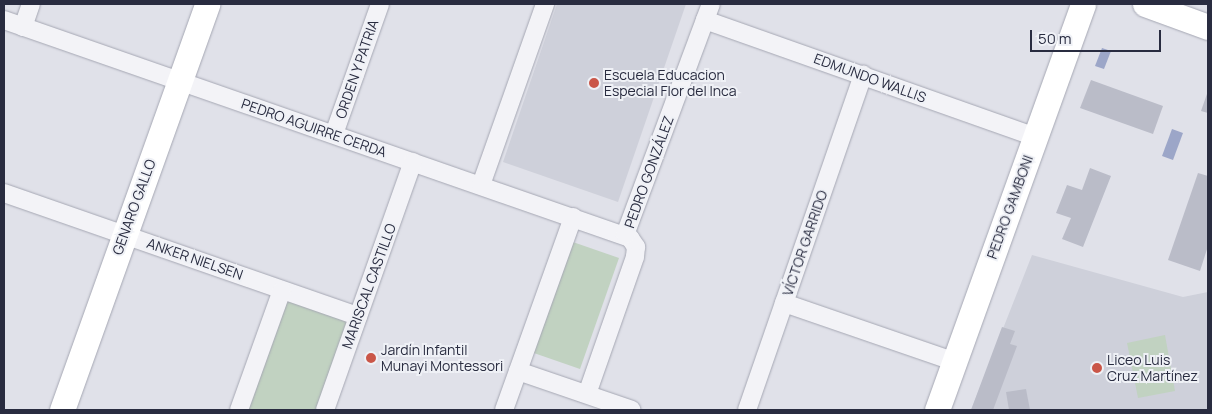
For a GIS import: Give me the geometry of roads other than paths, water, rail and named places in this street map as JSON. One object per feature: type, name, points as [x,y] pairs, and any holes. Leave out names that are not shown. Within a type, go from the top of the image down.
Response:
[{"type":"street","points":[[23,27],[32,4]]},
{"type":"street","name":"GENARO GALLO","points":[[62,410],[207,4]]},
{"type":"street","name":"ORDEN Y PATRIA","points":[[334,134],[380,4]]},
{"type":"street","points":[[481,185],[544,4]]},
{"type":"street","name":"PEDRO GAMBONI","points":[[937,410],[1083,4]]},
{"type":"street","points":[[1145,4],[1208,27]]},
{"type":"street","name":"EDMUNDO WALLIS","points":[[708,12],[863,76],[1035,137]]},
{"type":"street","name":"PEDRO GONZÁLEZ","points":[[587,394],[635,257],[634,243],[625,236],[708,12]]},
{"type":"street","name":"PEDRO AGUIRRE CERDA","points":[[4,20],[625,236]]},
{"type":"street","name":"VÍCTOR GARRIDO","points":[[747,410],[863,76]]},
{"type":"street","name":"MARISCAL CASTILLO","points":[[325,410],[413,162]]},
{"type":"street","name":"ANKER NIELSEN","points":[[4,193],[358,316]]},
{"type":"street","points":[[504,410],[573,217]]},
{"type":"street","points":[[239,410],[282,290]]},
{"type":"street","points":[[784,303],[954,362]]},
{"type":"street","points":[[518,371],[632,410]]},
{"type":"water","points":[[1102,48],[1111,51],[1104,69],[1095,66]]},
{"type":"water","points":[[1172,129],[1183,133],[1173,160],[1162,156]]},
{"type":"place","name":"Escuela Educacion Especial Flor del Inca","points":[[594,83]]},
{"type":"place","name":"Jardín Infantil Munayi Montessori","points":[[371,358]]},
{"type":"place","name":"Liceo Luis Cruz Martínez","points":[[1097,368]]}]
